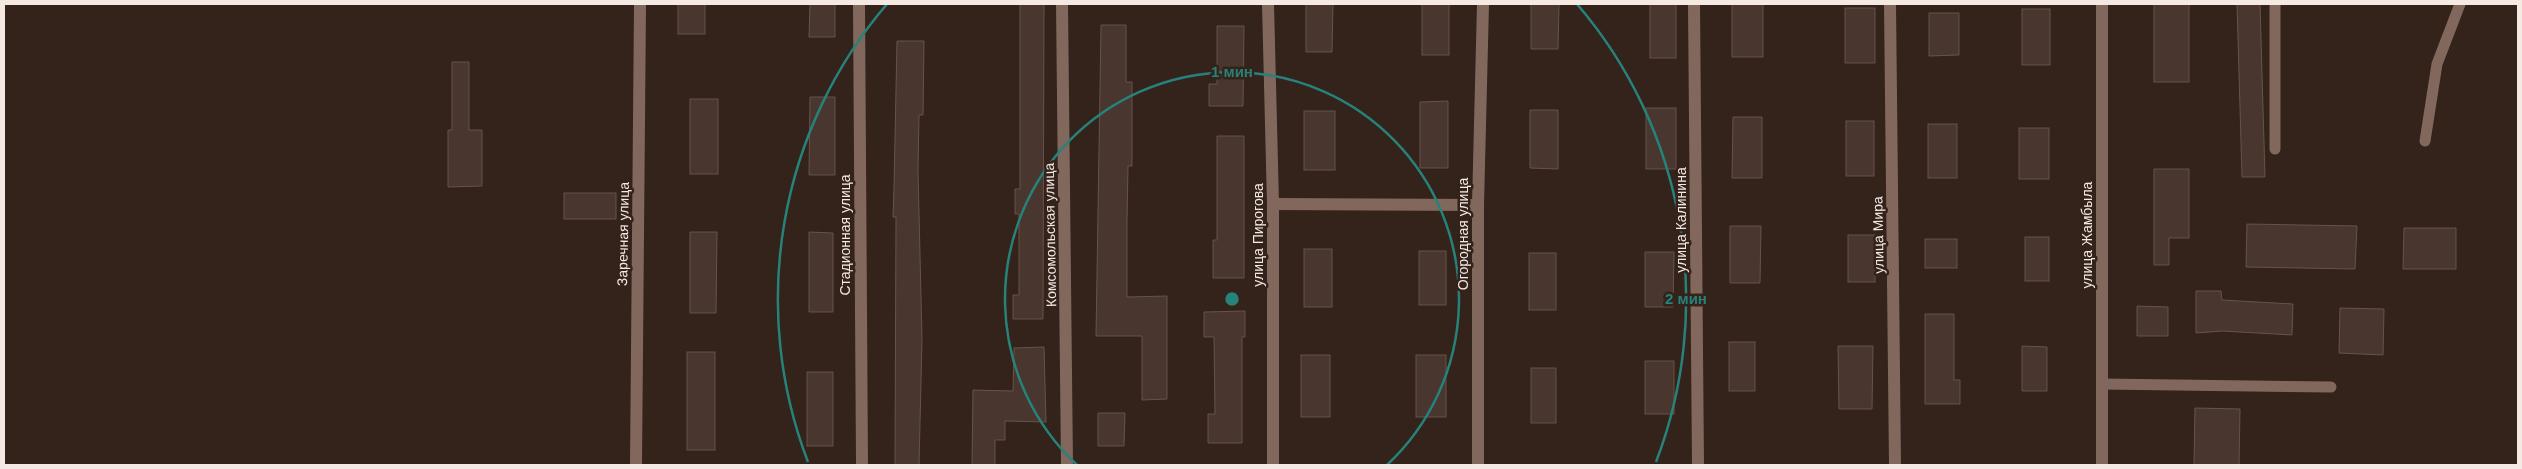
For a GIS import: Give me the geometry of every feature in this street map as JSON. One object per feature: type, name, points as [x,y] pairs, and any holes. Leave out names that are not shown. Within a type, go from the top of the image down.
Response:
[{"type":"street","name":"Заречная улица","points":[[636,465],[640,4]]},
{"type":"street","name":"Стадионная улица","points":[[858,4],[862,465]]},
{"type":"street","name":"Комсомольская улица","points":[[1062,4],[1067,465]]},
{"type":"street","name":"улица Пирогова","points":[[1268,4],[1273,204],[1273,465]]},
{"type":"street","name":"Огородная улица","points":[[1478,465],[1478,205],[1483,4]]},
{"type":"street","name":"улица Калинина","points":[[1694,4],[1698,465]]},
{"type":"street","name":"улица Мира","points":[[1890,4],[1895,465]]},
{"type":"street","name":"улица Жамбыла","points":[[2102,4],[2102,465]]},
{"type":"street","points":[[1273,204],[1478,205]]},
{"type":"lane","points":[[2275,4],[2275,149]]},
{"type":"lane","points":[[2425,141],[2437,64],[2460,4]]},
{"type":"lane","points":[[2102,384],[2331,386]]},
{"type":"building","points":[[678,4],[705,4],[705,34],[678,34]]},
{"type":"building","points":[[810,4],[835,4],[835,37],[809,37]]},
{"type":"building","points":[[1020,4],[1044,4],[1043,319],[1013,319],[1013,295],[1019,295],[1019,214],[1015,214],[1015,189],[1020,189]]},
{"type":"building","points":[[1306,4],[1333,4],[1332,52],[1306,52]]},
{"type":"building","points":[[1422,4],[1449,4],[1449,55],[1422,55]]},
{"type":"building","points":[[1531,4],[1559,4],[1558,49],[1531,49]]},
{"type":"building","points":[[1650,4],[1676,4],[1676,58],[1650,58]]},
{"type":"building","points":[[1732,4],[1763,4],[1763,57],[1732,57]]},
{"type":"building","points":[[2154,4],[2189,4],[2189,82],[2154,82]]},
{"type":"building","points":[[2237,4],[2260,4],[2265,177],[2242,177]]},
{"type":"building","points":[[1845,8],[1875,8],[1875,63],[1845,63]]},
{"type":"building","points":[[2022,9],[2050,9],[2050,65],[2022,65]]},
{"type":"building","points":[[1929,13],[1959,13],[1959,55],[1929,56]]},
{"type":"building","points":[[1101,25],[1126,25],[1126,82],[1132,82],[1132,166],[1128,166],[1127,297],[1167,296],[1167,399],[1142,400],[1142,336],[1096,336]]},
{"type":"building","points":[[1217,26],[1244,26],[1243,106],[1209,106],[1209,84],[1217,84]]},
{"type":"building","points":[[897,41],[924,41],[923,115],[919,115],[918,171],[922,339],[919,465],[895,465],[896,217],[893,217]]},
{"type":"building","points":[[452,62],[469,62],[469,130],[482,130],[482,186],[448,187],[448,130],[452,130]]},
{"type":"building","points":[[810,97],[835,97],[835,175],[809,175]]},
{"type":"building","points":[[690,99],[718,99],[718,174],[690,174]]},
{"type":"building","points":[[1448,101],[1448,168],[1420,168],[1420,102]]},
{"type":"building","points":[[1646,108],[1676,108],[1676,169],[1646,169]]},
{"type":"building","points":[[1530,110],[1558,110],[1558,169],[1530,168]]},
{"type":"building","points":[[1304,111],[1335,111],[1335,170],[1304,170]]},
{"type":"building","points":[[1733,117],[1762,117],[1762,178],[1732,178]]},
{"type":"building","points":[[1846,121],[1874,121],[1874,176],[1846,176]]},
{"type":"building","points":[[1928,124],[1957,124],[1957,178],[1928,178]]},
{"type":"building","points":[[2019,128],[2049,128],[2049,179],[2019,179]]},
{"type":"building","points":[[1217,136],[1244,136],[1244,278],[1213,278],[1213,240],[1217,240]]},
{"type":"building","points":[[2154,169],[2189,169],[2189,238],[2169,238],[2169,265],[2154,265]]},
{"type":"building","points":[[564,193],[616,193],[616,219],[564,219]]},
{"type":"building","points":[[2247,224],[2357,226],[2355,269],[2246,267]]},
{"type":"building","points":[[1730,226],[1761,226],[1760,283],[1730,283]]},
{"type":"building","points":[[2404,228],[2456,228],[2456,269],[2403,269]]},
{"type":"building","points":[[690,232],[717,232],[716,313],[690,313]]},
{"type":"building","points":[[809,232],[833,233],[833,312],[809,312]]},
{"type":"building","points":[[1848,235],[1875,235],[1875,282],[1848,282]]},
{"type":"building","points":[[2025,237],[2049,237],[2049,281],[2025,281]]},
{"type":"building","points":[[1925,239],[1957,239],[1957,268],[1925,268]]},
{"type":"building","points":[[1304,249],[1332,249],[1332,307],[1304,307]]},
{"type":"building","points":[[1419,251],[1446,251],[1446,305],[1419,305]]},
{"type":"building","points":[[1645,252],[1674,252],[1673,307],[1645,307]]},
{"type":"building","points":[[1529,253],[1556,253],[1556,310],[1529,310]]},
{"type":"building","points":[[2196,291],[2221,291],[2222,300],[2293,304],[2292,335],[2222,331],[2196,333]]},
{"type":"building","points":[[2137,306],[2168,307],[2168,336],[2137,336]]},
{"type":"building","points":[[2340,308],[2384,309],[2383,355],[2339,353]]},
{"type":"building","points":[[1245,311],[1245,337],[1242,337],[1242,443],[1208,443],[1208,414],[1215,414],[1214,337],[1204,337],[1204,312]]},
{"type":"building","points":[[1925,314],[1954,314],[1954,380],[1960,380],[1960,404],[1925,404]]},
{"type":"building","points":[[1729,342],[1755,342],[1755,391],[1729,391]]},
{"type":"building","points":[[1838,346],[1873,346],[1872,409],[1839,409]]},
{"type":"building","points":[[2022,346],[2047,347],[2047,391],[2022,391]]},
{"type":"building","points":[[1044,347],[1046,422],[1005,421],[1005,440],[995,440],[995,465],[972,465],[973,390],[1013,391],[1014,348]]},
{"type":"building","points":[[687,352],[715,352],[715,450],[687,450]]},
{"type":"building","points":[[1301,355],[1330,355],[1330,417],[1301,417]]},
{"type":"building","points":[[1416,355],[1446,355],[1446,417],[1416,417]]},
{"type":"building","points":[[1645,361],[1674,361],[1674,414],[1645,414]]},
{"type":"building","points":[[1531,368],[1556,368],[1556,423],[1531,423]]},
{"type":"building","points":[[807,372],[833,372],[833,446],[807,446]]},
{"type":"building","points":[[2195,408],[2240,409],[2239,465],[2194,465]]},
{"type":"building","points":[[1098,413],[1125,413],[1124,446],[1098,446]]}]
